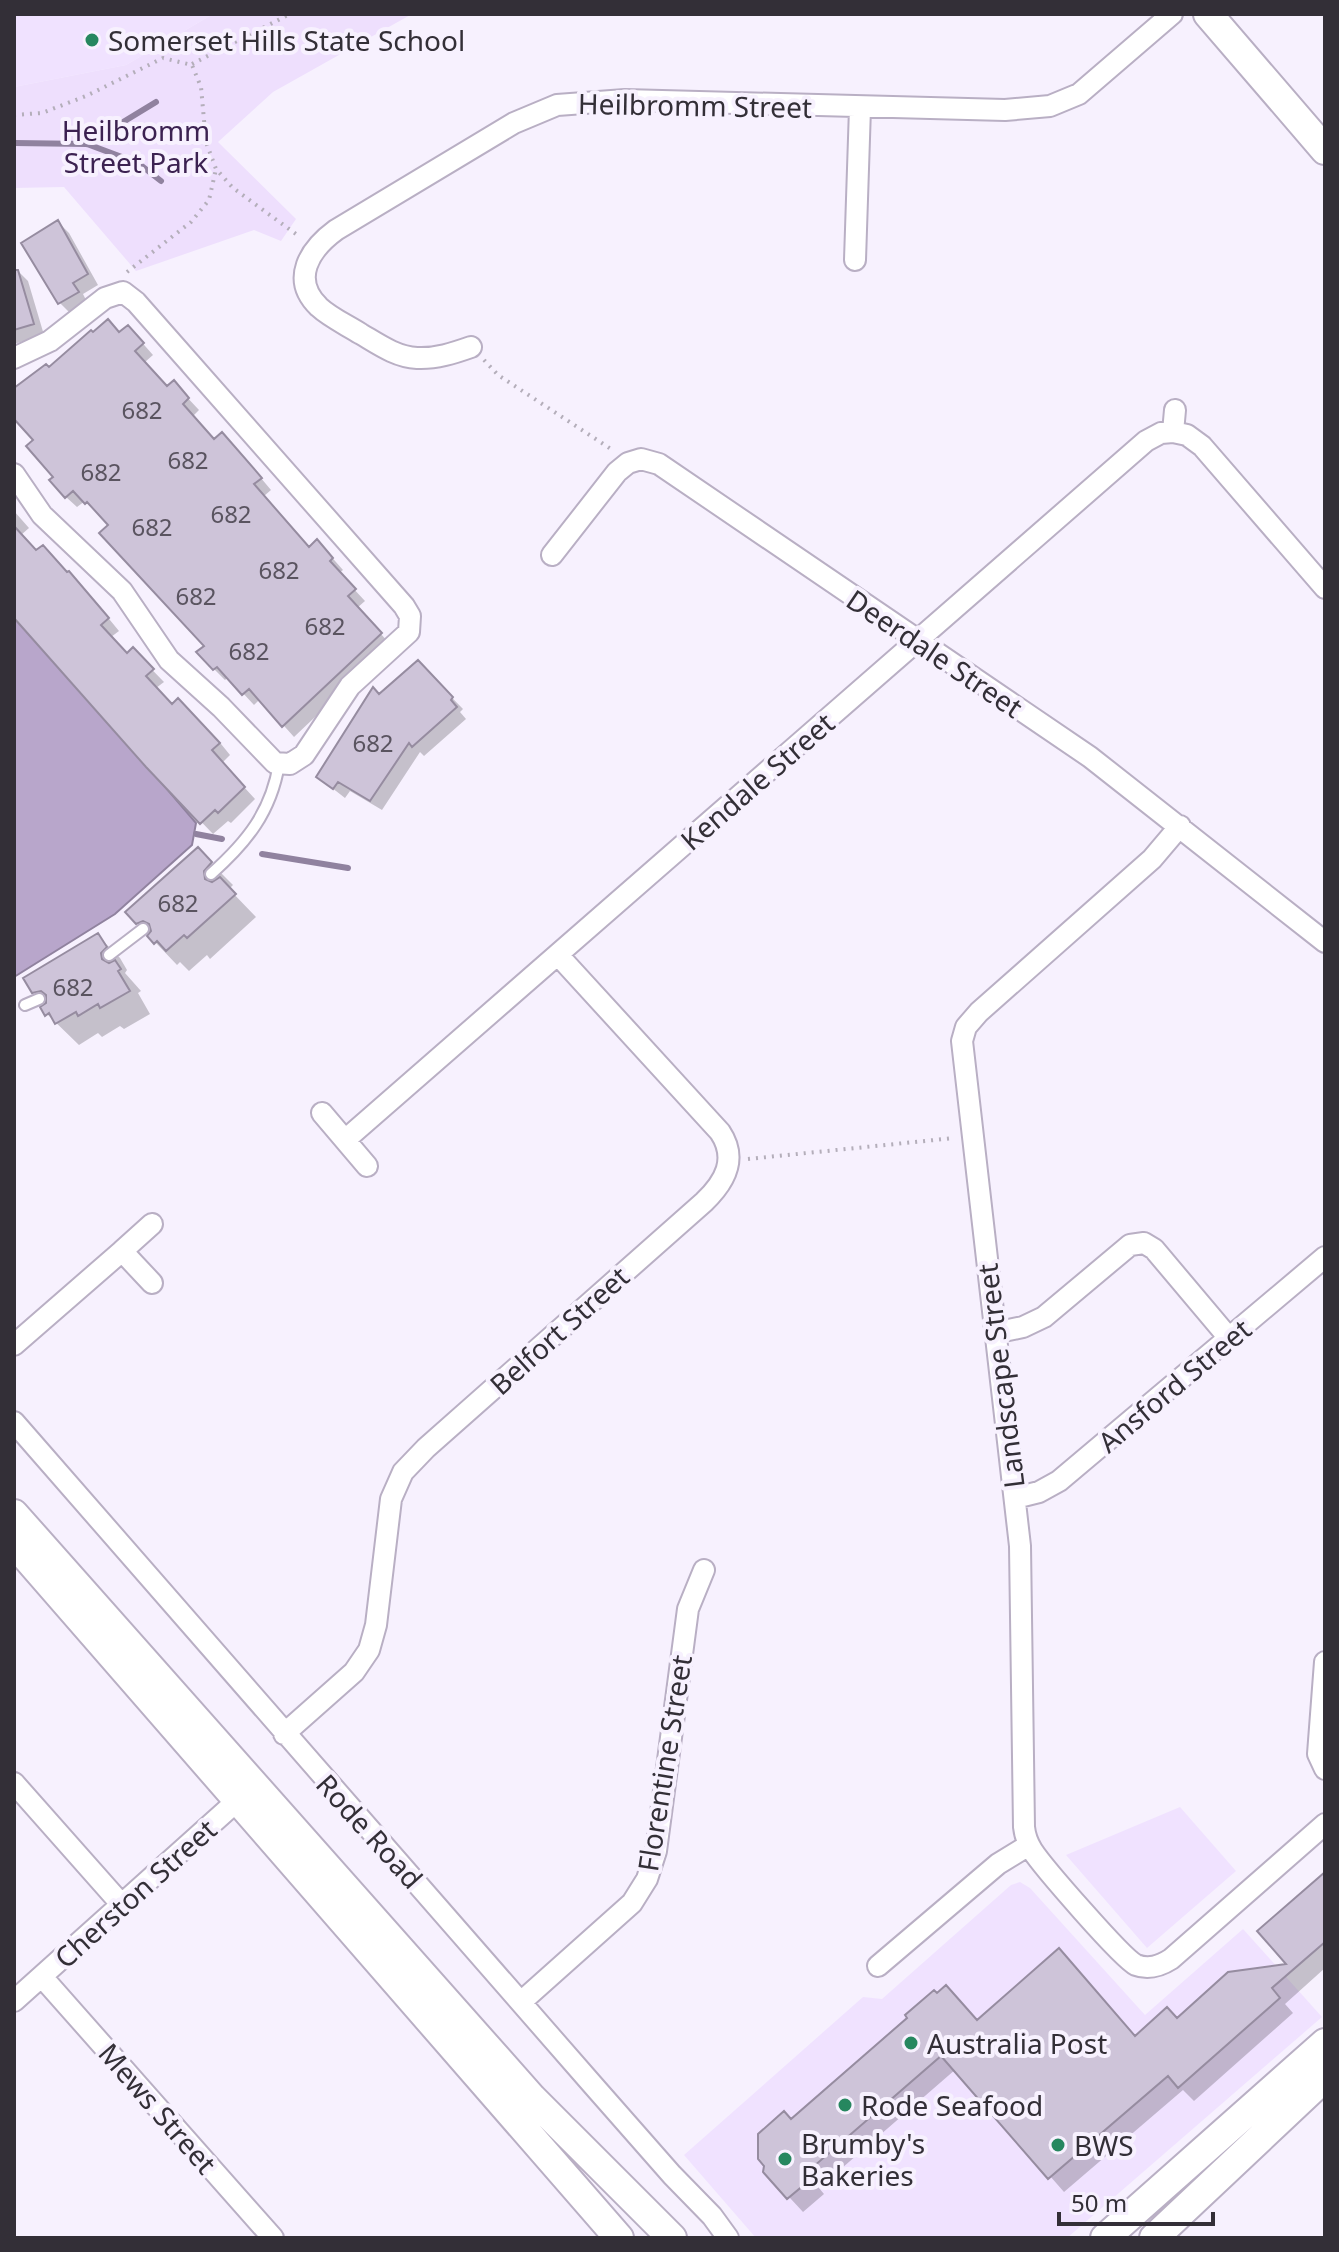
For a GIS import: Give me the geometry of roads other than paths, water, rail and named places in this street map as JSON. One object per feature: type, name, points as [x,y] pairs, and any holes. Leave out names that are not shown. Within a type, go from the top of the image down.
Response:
[{"type":"main road","points":[[1208,14],[1325,150]]},
{"type":"main road","name":"Rode Road","points":[[14,1514],[619,2238]]},
{"type":"main road","name":"Rode Road","points":[[14,1543],[532,2098],[672,2238]]},
{"type":"main road","points":[[1105,2238],[1325,2043]]},
{"type":"main road","points":[[1154,2238],[1325,2077]]},
{"type":"street","name":"Heilbromm Street","points":[[471,347],[432,357],[400,355],[328,314],[314,301],[305,279],[305,269],[315,248],[336,230],[514,123],[557,105],[625,100],[1026,110],[1064,102],[1094,82],[1172,14]]},
{"type":"street","points":[[855,260],[860,108]]},
{"type":"street","points":[[14,358],[50,341],[105,298],[123,292],[146,314],[408,611],[410,626],[406,636],[350,686],[304,755],[290,764],[279,764],[270,760],[234,719],[169,660],[122,591],[42,515],[14,474]]},
{"type":"street","points":[[1175,410],[1173,432],[1187,435],[1202,446],[1325,588]]},
{"type":"street","name":"Kendale Street","points":[[345,1140],[1146,441],[1161,433],[1173,432]]},
{"type":"street","name":"Deerdale Street","points":[[552,555],[611,479],[628,463],[641,459],[659,464],[1090,757],[1325,942]]},
{"type":"street","name":"Landscape Street","points":[[1180,826],[1152,859],[979,1012],[966,1027],[963,1050],[1015,1498],[1022,1597],[1023,1821],[1029,1845],[1043,1865],[1128,1960],[1149,1968],[1171,1959],[1325,1824]]},
{"type":"street","name":"Belfort Street","points":[[284,1734],[354,1672],[369,1650],[376,1625],[387,1514],[395,1486],[403,1472],[426,1448],[704,1202],[719,1187],[729,1161],[727,1145],[720,1132],[558,955]]},
{"type":"street","points":[[322,1113],[367,1166]]},
{"type":"street","points":[[14,1345],[152,1224]]},
{"type":"street","points":[[994,1333],[1023,1327],[1044,1317],[1126,1248],[1140,1242],[1154,1249],[1229,1338]]},
{"type":"street","points":[[122,1251],[152,1283]]},
{"type":"street","name":"Ansford Street","points":[[1015,1498],[1039,1492],[1059,1481],[1325,1257]]},
{"type":"street","name":"Rode Road","points":[[14,1422],[659,2161],[712,2216],[728,2238]]},
{"type":"street","name":"Florentine Street","points":[[521,2002],[622,1913],[647,1879],[656,1851],[688,1609],[704,1570]]},
{"type":"street","points":[[1325,1662],[1318,1745],[1318,1754],[1325,1769]]},
{"type":"street","points":[[14,1783],[122,1905]]},
{"type":"street","name":"Cherston Street","points":[[14,2001],[246,1792]]},
{"type":"street","points":[[878,1966],[998,1864],[1029,1845]]},
{"type":"street","name":"Mews Street","points":[[43,1978],[273,2238]]},
{"type":"lane","points":[[211,874],[245,841],[267,807],[274,792],[279,764]]},
{"type":"lane","points":[[109,955],[143,929]]},
{"type":"lane","points":[[25,1005],[39,999]]},
{"type":"waterway","points":[[87,144],[156,102]]},
{"type":"waterway","points":[[14,143],[87,144],[138,163],[161,181]]},
{"type":"waterway","points":[[196,834],[222,839]]},
{"type":"waterway","points":[[262,854],[348,868]]},
{"type":"place","name":"Somerset Hills State School","points":[[92,40]]},
{"type":"place","name":"Australia Post","points":[[911,2043]]},
{"type":"place","name":"Rode Seafood","points":[[845,2105]]},
{"type":"place","name":"BWS","points":[[1058,2145]]},
{"type":"place","name":"Brumby's Bakeries","points":[[785,2159]]},
{"type":"park label","name":"Heilbromm Street Park","points":[[136,146]]}]
